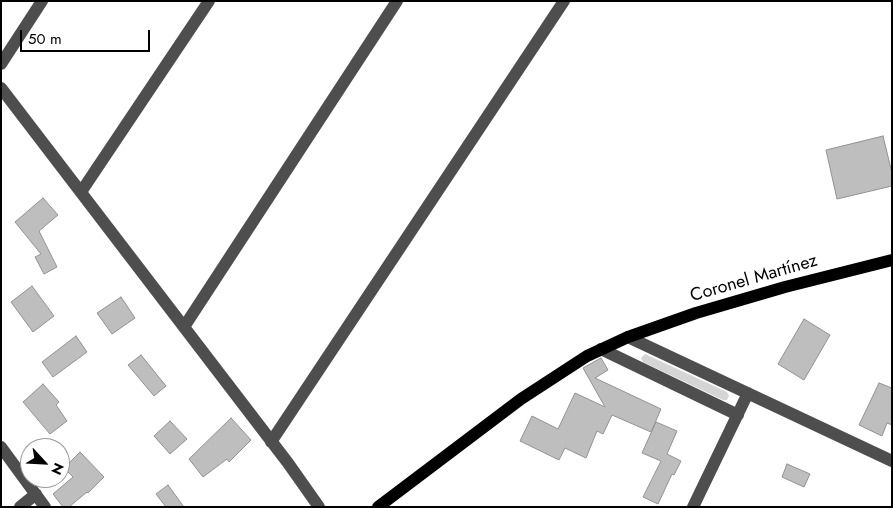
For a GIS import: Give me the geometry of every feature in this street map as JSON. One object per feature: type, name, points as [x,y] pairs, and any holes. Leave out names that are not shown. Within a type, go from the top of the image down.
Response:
[{"type":"main road","name":"Coronel Martínez","points":[[378,507],[520,400],[587,356],[601,349],[628,337],[696,313],[892,260]]},
{"type":"street","points":[[1,64],[42,1]]},
{"type":"street","points":[[81,192],[210,1]]},
{"type":"street","points":[[184,327],[398,1]]},
{"type":"street","points":[[271,442],[564,1]]},
{"type":"street","points":[[1,88],[319,507]]},
{"type":"street","points":[[628,337],[892,460]]},
{"type":"street","points":[[601,349],[738,415]]},
{"type":"street","points":[[693,507],[748,393]]},
{"type":"street","points":[[1,447],[45,507]]},
{"type":"street","points":[[20,507],[36,494]]},
{"type":"shaded area","points":[[645,354],[727,392],[729,396],[727,400],[723,400],[643,362],[641,358]]},
{"type":"building","points":[[883,136],[892,173],[892,186],[837,199],[826,150]]},
{"type":"building","points":[[43,198],[58,215],[39,231],[57,267],[44,274],[35,257],[41,254],[15,222]]},
{"type":"building","points":[[32,286],[54,316],[33,332],[11,302]]},
{"type":"building","points":[[121,297],[135,318],[112,334],[97,313]]},
{"type":"building","points":[[804,319],[830,335],[804,380],[778,364]]},
{"type":"building","points":[[76,336],[87,352],[53,377],[42,362]]},
{"type":"building","points":[[141,355],[166,386],[154,396],[128,365]]},
{"type":"building","points":[[601,358],[608,370],[595,378],[661,409],[651,432],[612,415],[603,434],[597,431],[586,458],[565,448],[559,460],[520,441],[532,416],[558,429],[575,393],[605,407],[583,368]]},
{"type":"building","points":[[879,383],[892,388],[892,425],[887,423],[882,436],[859,425]]},
{"type":"building","points":[[43,384],[59,402],[56,405],[67,421],[50,434],[23,402]]},
{"type":"building","points":[[231,418],[251,440],[229,462],[227,459],[203,477],[189,459]]},
{"type":"building","points":[[170,421],[187,439],[170,454],[154,436]]},
{"type":"building","points":[[656,422],[677,431],[667,454],[681,461],[674,475],[672,474],[658,504],[643,497],[661,461],[642,453]]},
{"type":"building","points":[[80,452],[104,477],[88,493],[69,507],[63,507],[53,494],[60,488],[70,488],[70,480],[73,477],[70,474],[70,462]]},
{"type":"building","points":[[787,464],[810,474],[804,487],[782,477]]},
{"type":"building","points":[[168,485],[184,507],[166,507],[156,494]]}]
